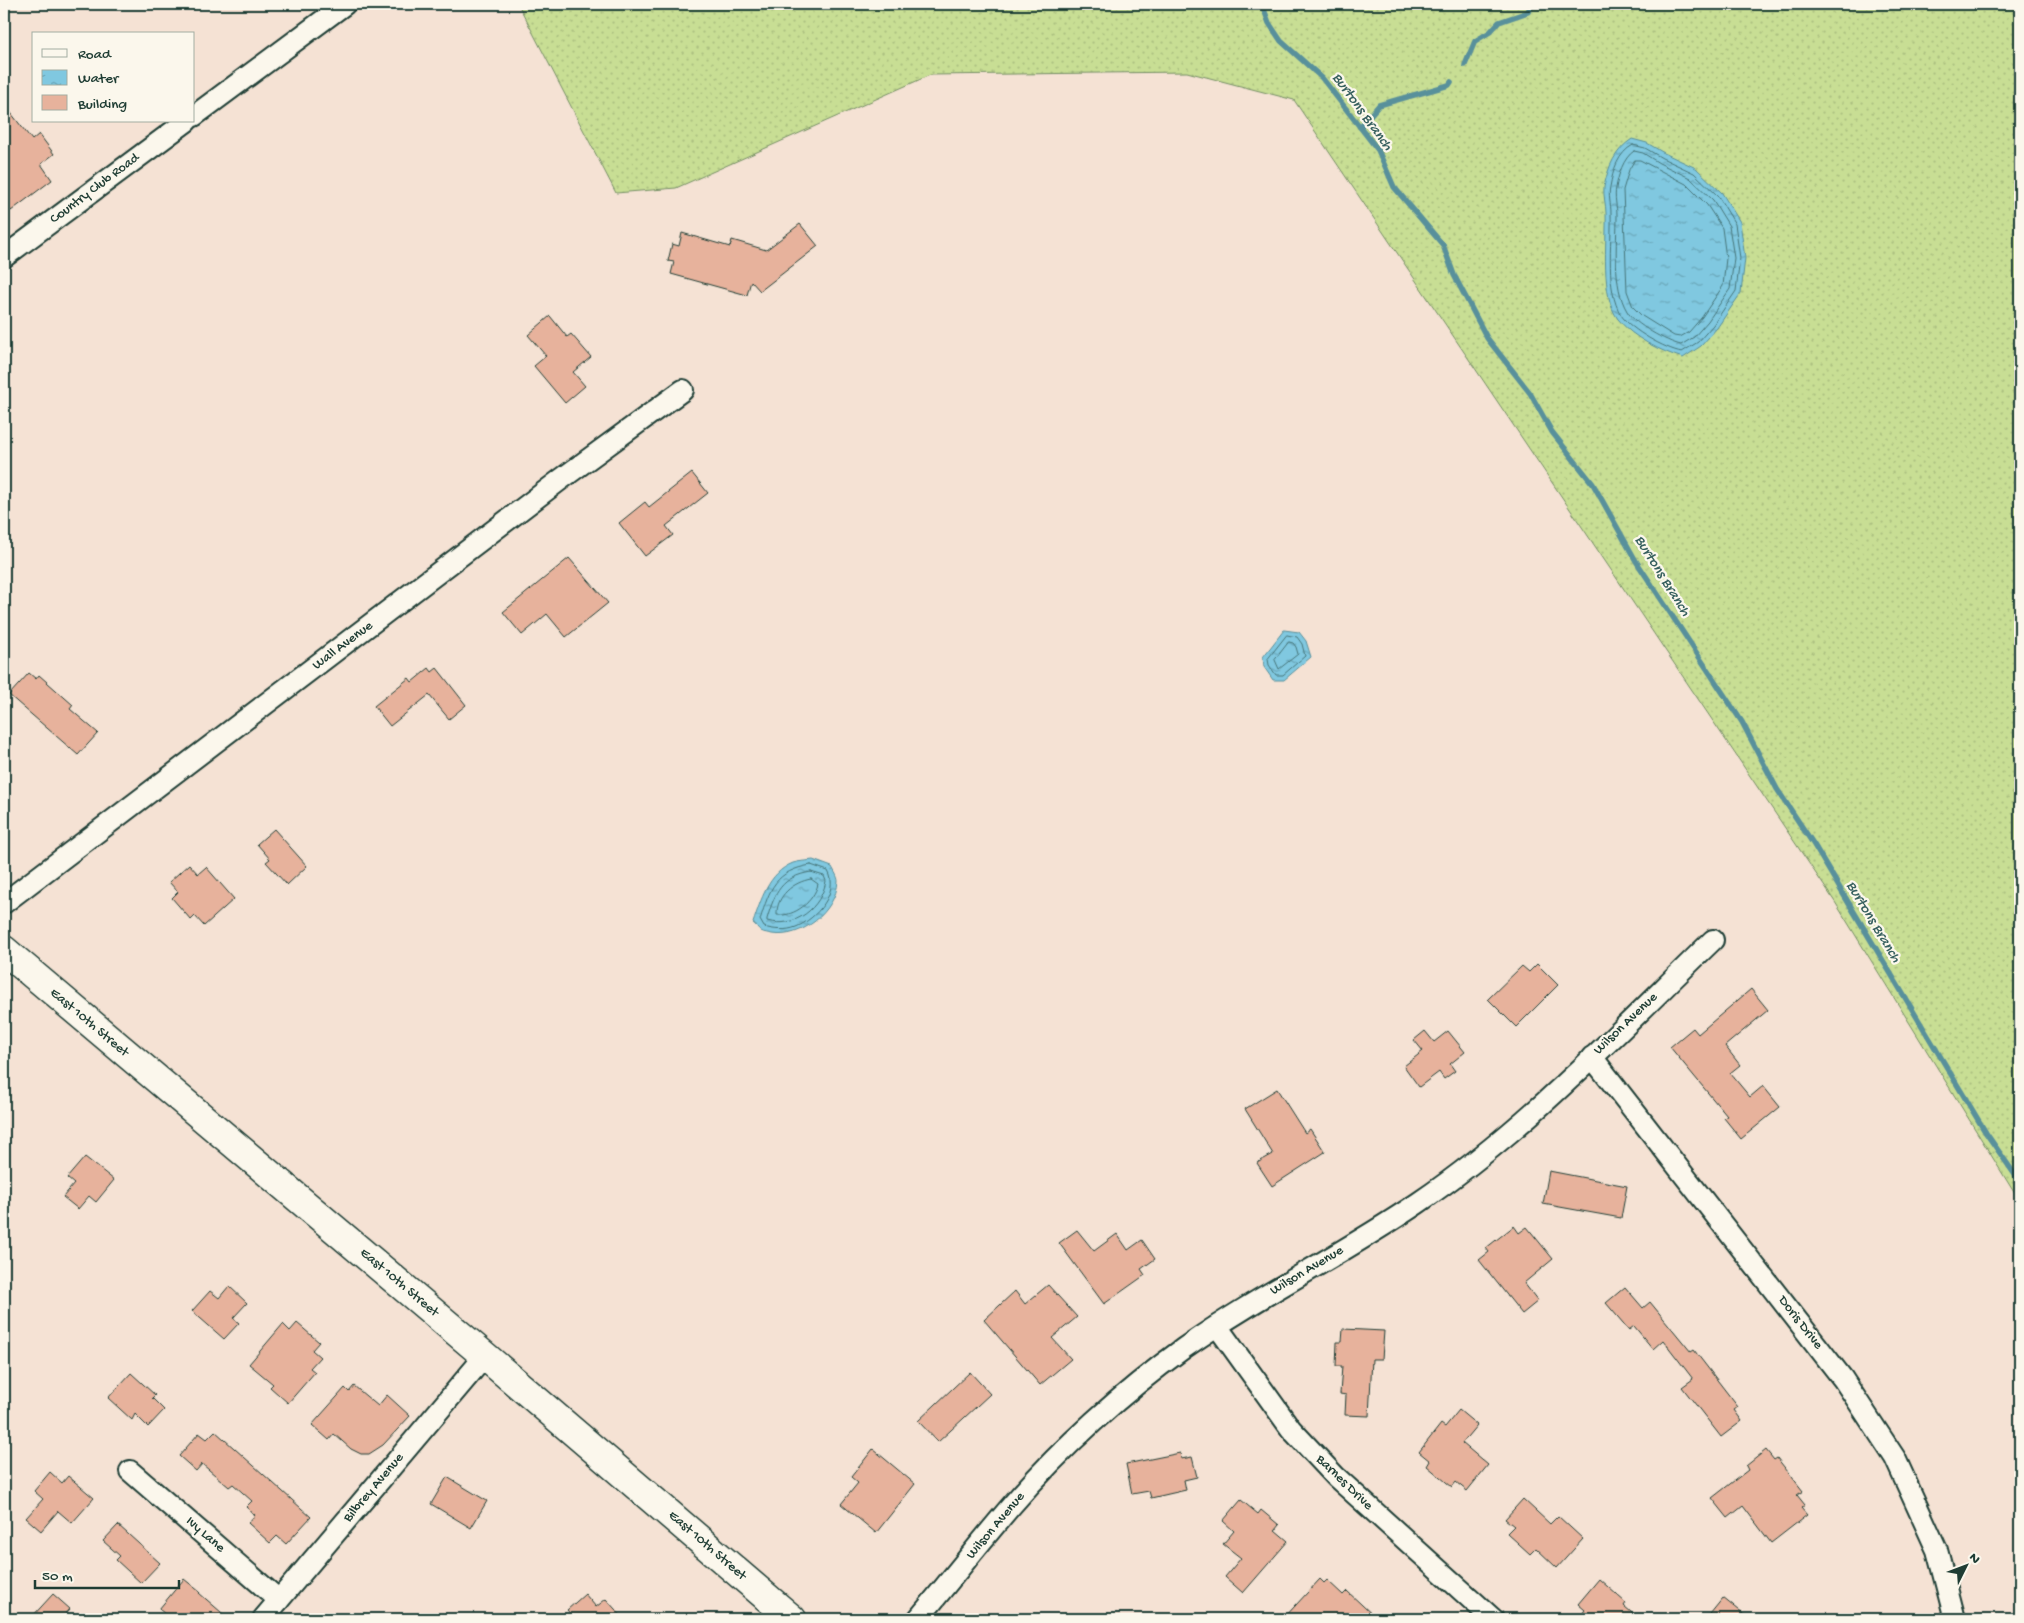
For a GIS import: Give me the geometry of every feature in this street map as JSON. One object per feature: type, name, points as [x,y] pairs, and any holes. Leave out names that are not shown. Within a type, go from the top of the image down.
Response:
[{"type":"main road","name":"East 10th Street","points":[[4,950],[485,1356],[792,1619]]},
{"type":"street","points":[[195,115],[345,4]]},
{"type":"street","name":"Country Club Road","points":[[4,257],[186,122]]},
{"type":"street","name":"Wall Avenue","points":[[4,903],[560,480],[682,390]]},
{"type":"street","name":"Wilson Avenue","points":[[918,1619],[1014,1503],[1083,1432],[1130,1390],[1217,1326],[1418,1203],[1506,1136],[1714,940]]},
{"type":"street","name":"Doris Drive","points":[[1592,1057],[1844,1379],[1895,1458],[1937,1550],[1955,1619]]},
{"type":"street","name":"Barnes Drive","points":[[1217,1326],[1291,1429],[1336,1477],[1493,1619]]},
{"type":"street","name":"Bilbrey Avenue","points":[[263,1619],[485,1356]]},
{"type":"street","name":"Ivy Lane","points":[[130,1471],[279,1600]]},
{"type":"green space","points":[[518,4],[2020,4],[2020,1202],[1835,902],[1294,100],[1187,72],[930,75],[676,188],[616,193]]},
{"type":"water","points":[[1632,139],[1647,143],[1696,168],[1722,193],[1740,222],[1745,258],[1741,293],[1717,328],[1701,346],[1683,358],[1656,348],[1631,332],[1618,319],[1612,309],[1609,297],[1606,268],[1604,187],[1613,160],[1621,148]]},
{"type":"water","points":[[1284,630],[1299,632],[1306,641],[1311,657],[1284,680],[1273,680],[1264,667],[1263,657]]},
{"type":"water","points":[[813,860],[832,867],[838,879],[836,892],[824,913],[805,928],[794,932],[772,934],[761,931],[753,923],[771,880],[777,873],[793,863]]},
{"type":"building","points":[[4,104],[32,140],[39,134],[54,154],[41,164],[52,180],[11,211],[4,201]]},
{"type":"building","points":[[800,224],[818,246],[760,291],[751,281],[747,295],[671,274],[674,262],[668,261],[672,244],[679,246],[682,233],[730,247],[732,240],[766,250]]},
{"type":"building","points":[[550,316],[567,337],[571,334],[591,357],[573,372],[585,386],[565,403],[534,366],[546,356],[528,335]]},
{"type":"building","points":[[692,473],[708,493],[666,526],[673,535],[645,556],[619,523],[645,502],[649,507]]},
{"type":"building","points":[[569,558],[608,603],[566,637],[547,614],[522,635],[503,612]]},
{"type":"building","points":[[429,668],[432,672],[437,668],[466,705],[449,719],[429,695],[390,726],[374,706],[409,678],[412,682]]},
{"type":"building","points":[[29,673],[36,679],[39,675],[73,705],[70,709],[98,733],[78,755],[9,695]]},
{"type":"building","points":[[274,829],[307,866],[287,885],[266,862],[270,859],[257,844]]},
{"type":"building","points":[[189,864],[198,874],[206,867],[234,899],[204,926],[195,916],[191,920],[172,898],[178,892],[169,882]]},
{"type":"building","points":[[1537,964],[1558,985],[1516,1027],[1488,999],[1522,966],[1529,972]]},
{"type":"building","points":[[1751,989],[1768,1010],[1725,1046],[1740,1065],[1730,1073],[1750,1097],[1763,1086],[1780,1107],[1741,1139],[1724,1118],[1727,1116],[1670,1047],[1693,1028],[1698,1034]]},
{"type":"building","points":[[1425,1031],[1434,1042],[1448,1031],[1465,1052],[1450,1064],[1455,1071],[1444,1079],[1439,1072],[1419,1087],[1404,1066],[1423,1051],[1414,1040]]},
{"type":"building","points":[[1277,1089],[1305,1133],[1310,1129],[1325,1152],[1272,1186],[1257,1163],[1273,1154],[1245,1109]]},
{"type":"building","points":[[85,1157],[114,1180],[96,1202],[89,1196],[78,1209],[63,1197],[74,1184],[67,1178]]},
{"type":"building","points":[[1549,1171],[1627,1186],[1621,1218],[1543,1204]]},
{"type":"building","points":[[1514,1226],[1519,1233],[1527,1227],[1553,1259],[1524,1283],[1538,1301],[1522,1314],[1479,1260],[1489,1252],[1486,1248]]},
{"type":"building","points":[[1077,1230],[1094,1251],[1117,1234],[1128,1250],[1142,1240],[1155,1259],[1141,1269],[1145,1275],[1104,1304],[1059,1243]]},
{"type":"building","points":[[1048,1285],[1077,1317],[1052,1338],[1071,1359],[1040,1385],[984,1320],[1015,1291],[1025,1304]]},
{"type":"building","points":[[229,1286],[247,1303],[233,1318],[239,1323],[224,1339],[192,1311],[210,1291],[219,1298]]},
{"type":"building","points":[[1625,1287],[1643,1308],[1650,1302],[1691,1352],[1694,1350],[1738,1407],[1734,1410],[1742,1421],[1721,1437],[1682,1387],[1693,1379],[1663,1340],[1653,1349],[1634,1326],[1629,1330],[1606,1303]]},
{"type":"building","points":[[297,1323],[319,1342],[312,1350],[320,1357],[310,1368],[315,1372],[288,1403],[270,1387],[273,1384],[249,1364],[283,1324],[290,1331]]},
{"type":"building","points":[[1343,1329],[1384,1331],[1382,1359],[1372,1359],[1369,1416],[1345,1415],[1346,1395],[1340,1394],[1342,1366],[1336,1366],[1337,1342],[1342,1342]]},
{"type":"building","points":[[970,1372],[990,1394],[938,1442],[918,1421]]},
{"type":"building","points":[[131,1373],[155,1395],[152,1398],[164,1410],[148,1427],[135,1414],[132,1420],[108,1398]]},
{"type":"building","points":[[354,1386],[378,1406],[387,1395],[410,1416],[383,1445],[369,1454],[361,1454],[351,1449],[334,1434],[329,1440],[312,1425],[345,1388],[349,1392]]},
{"type":"building","points":[[1459,1410],[1477,1425],[1462,1443],[1488,1465],[1467,1491],[1456,1482],[1452,1487],[1427,1466],[1430,1461],[1419,1452],[1441,1424],[1445,1427]]},
{"type":"building","points":[[215,1431],[311,1517],[286,1544],[277,1536],[270,1543],[248,1523],[255,1515],[246,1507],[252,1501],[233,1484],[229,1487],[202,1464],[196,1471],[179,1456],[199,1433],[207,1439]]},
{"type":"building","points":[[873,1449],[915,1484],[876,1533],[841,1504],[858,1483],[851,1477]]},
{"type":"building","points":[[1766,1450],[1774,1460],[1777,1458],[1803,1491],[1797,1495],[1805,1505],[1801,1508],[1807,1515],[1771,1543],[1743,1506],[1728,1518],[1712,1498],[1748,1470],[1746,1466]]},
{"type":"building","points":[[1180,1453],[1181,1459],[1192,1457],[1197,1477],[1184,1480],[1186,1490],[1151,1498],[1149,1491],[1132,1494],[1126,1464]]},
{"type":"building","points":[[50,1472],[62,1483],[68,1476],[94,1498],[72,1523],[58,1511],[41,1531],[26,1518],[43,1499],[34,1491]]},
{"type":"building","points":[[447,1477],[487,1501],[471,1528],[431,1504]]},
{"type":"building","points":[[1523,1499],[1550,1524],[1558,1516],[1583,1539],[1557,1568],[1536,1548],[1530,1554],[1507,1533],[1514,1526],[1505,1519]]},
{"type":"building","points":[[1241,1500],[1258,1514],[1261,1510],[1279,1525],[1275,1530],[1288,1541],[1243,1593],[1225,1577],[1241,1558],[1223,1544],[1234,1531],[1223,1521]]},
{"type":"building","points":[[118,1525],[160,1563],[141,1583],[116,1560],[120,1556],[103,1541]]},
{"type":"building","points":[[184,1579],[229,1619],[171,1619],[159,1609]]},
{"type":"building","points":[[1320,1579],[1324,1583],[1327,1580],[1343,1595],[1347,1591],[1377,1619],[1283,1619]]},
{"type":"building","points":[[1599,1579],[1626,1603],[1624,1606],[1639,1619],[1578,1619],[1585,1610],[1578,1604]]},
{"type":"building","points":[[53,1594],[70,1609],[61,1619],[30,1619]]},
{"type":"building","points":[[585,1594],[596,1607],[606,1599],[624,1619],[575,1619],[567,1610]]},
{"type":"building","points":[[1723,1598],[1749,1619],[1706,1619]]},
{"type":"waterway","name":"Burtons Branch","points":[[1262,4],[1269,23],[1281,41],[1322,78],[1378,150],[1394,187],[1443,245],[1454,275],[1487,338],[1530,393],[1552,432],[1593,484],[1636,561],[1742,722],[1777,789],[1814,845],[1986,1133],[2020,1182]]},
{"type":"waterway","points":[[1465,65],[1475,41],[1490,32],[1499,22],[1528,12],[1531,4]]},
{"type":"waterway","points":[[1360,127],[1379,105],[1449,85],[1451,82]]}]
